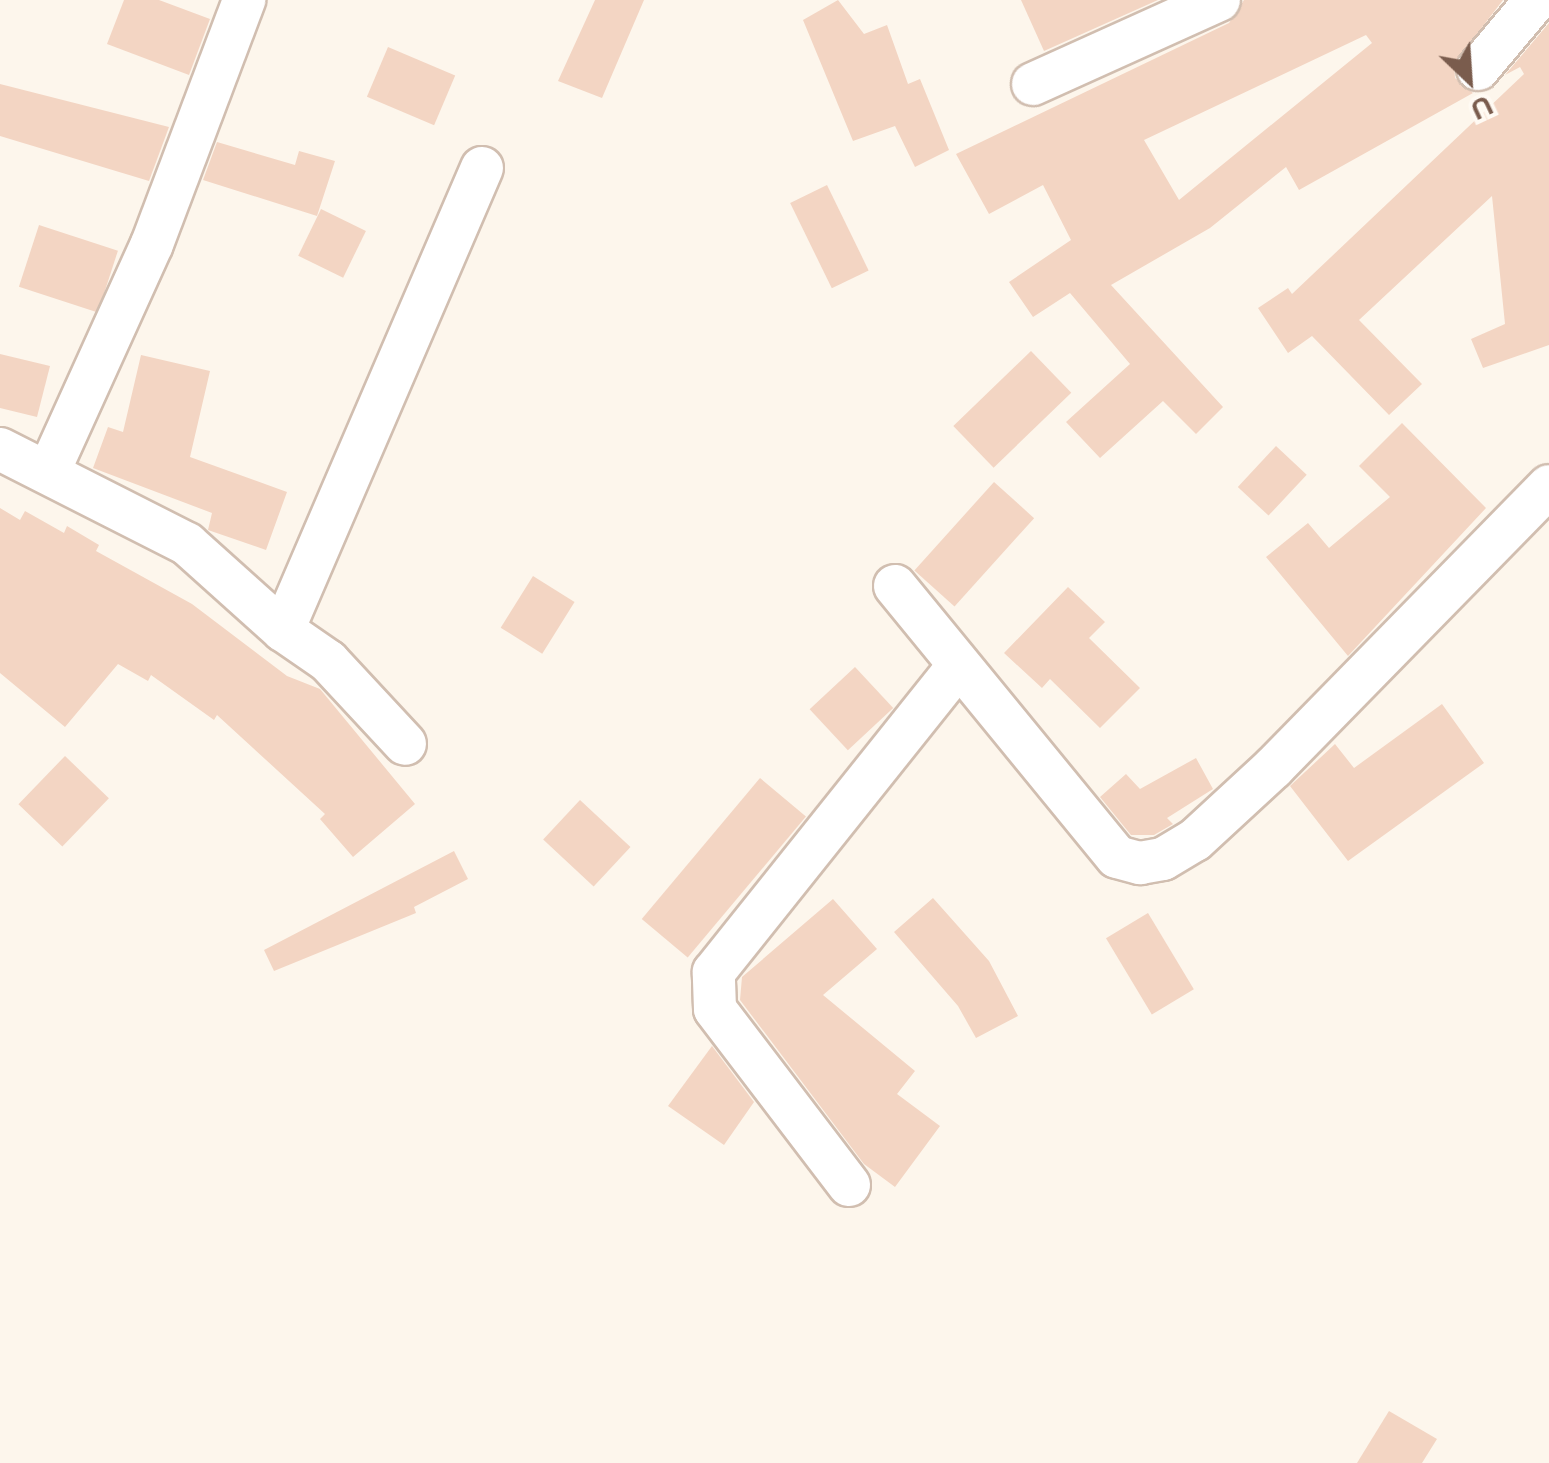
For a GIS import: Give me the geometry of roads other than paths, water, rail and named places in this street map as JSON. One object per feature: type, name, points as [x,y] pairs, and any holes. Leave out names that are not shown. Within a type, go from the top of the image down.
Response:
[{"type":"street","points":[[49,470],[152,244],[244,0]]},
{"type":"street","points":[[1033,84],[1219,0]]},
{"type":"street","points":[[1478,69],[1536,0]]},
{"type":"street","points":[[283,630],[482,168]]},
{"type":"street","points":[[0,449],[49,470],[187,544],[283,630],[328,662],[405,744]]},
{"type":"street","points":[[895,586],[1117,856],[1140,863],[1163,859],[1194,840],[1274,767],[1549,486]]},
{"type":"street","points":[[849,1185],[715,1008],[714,972],[958,666]]}]
